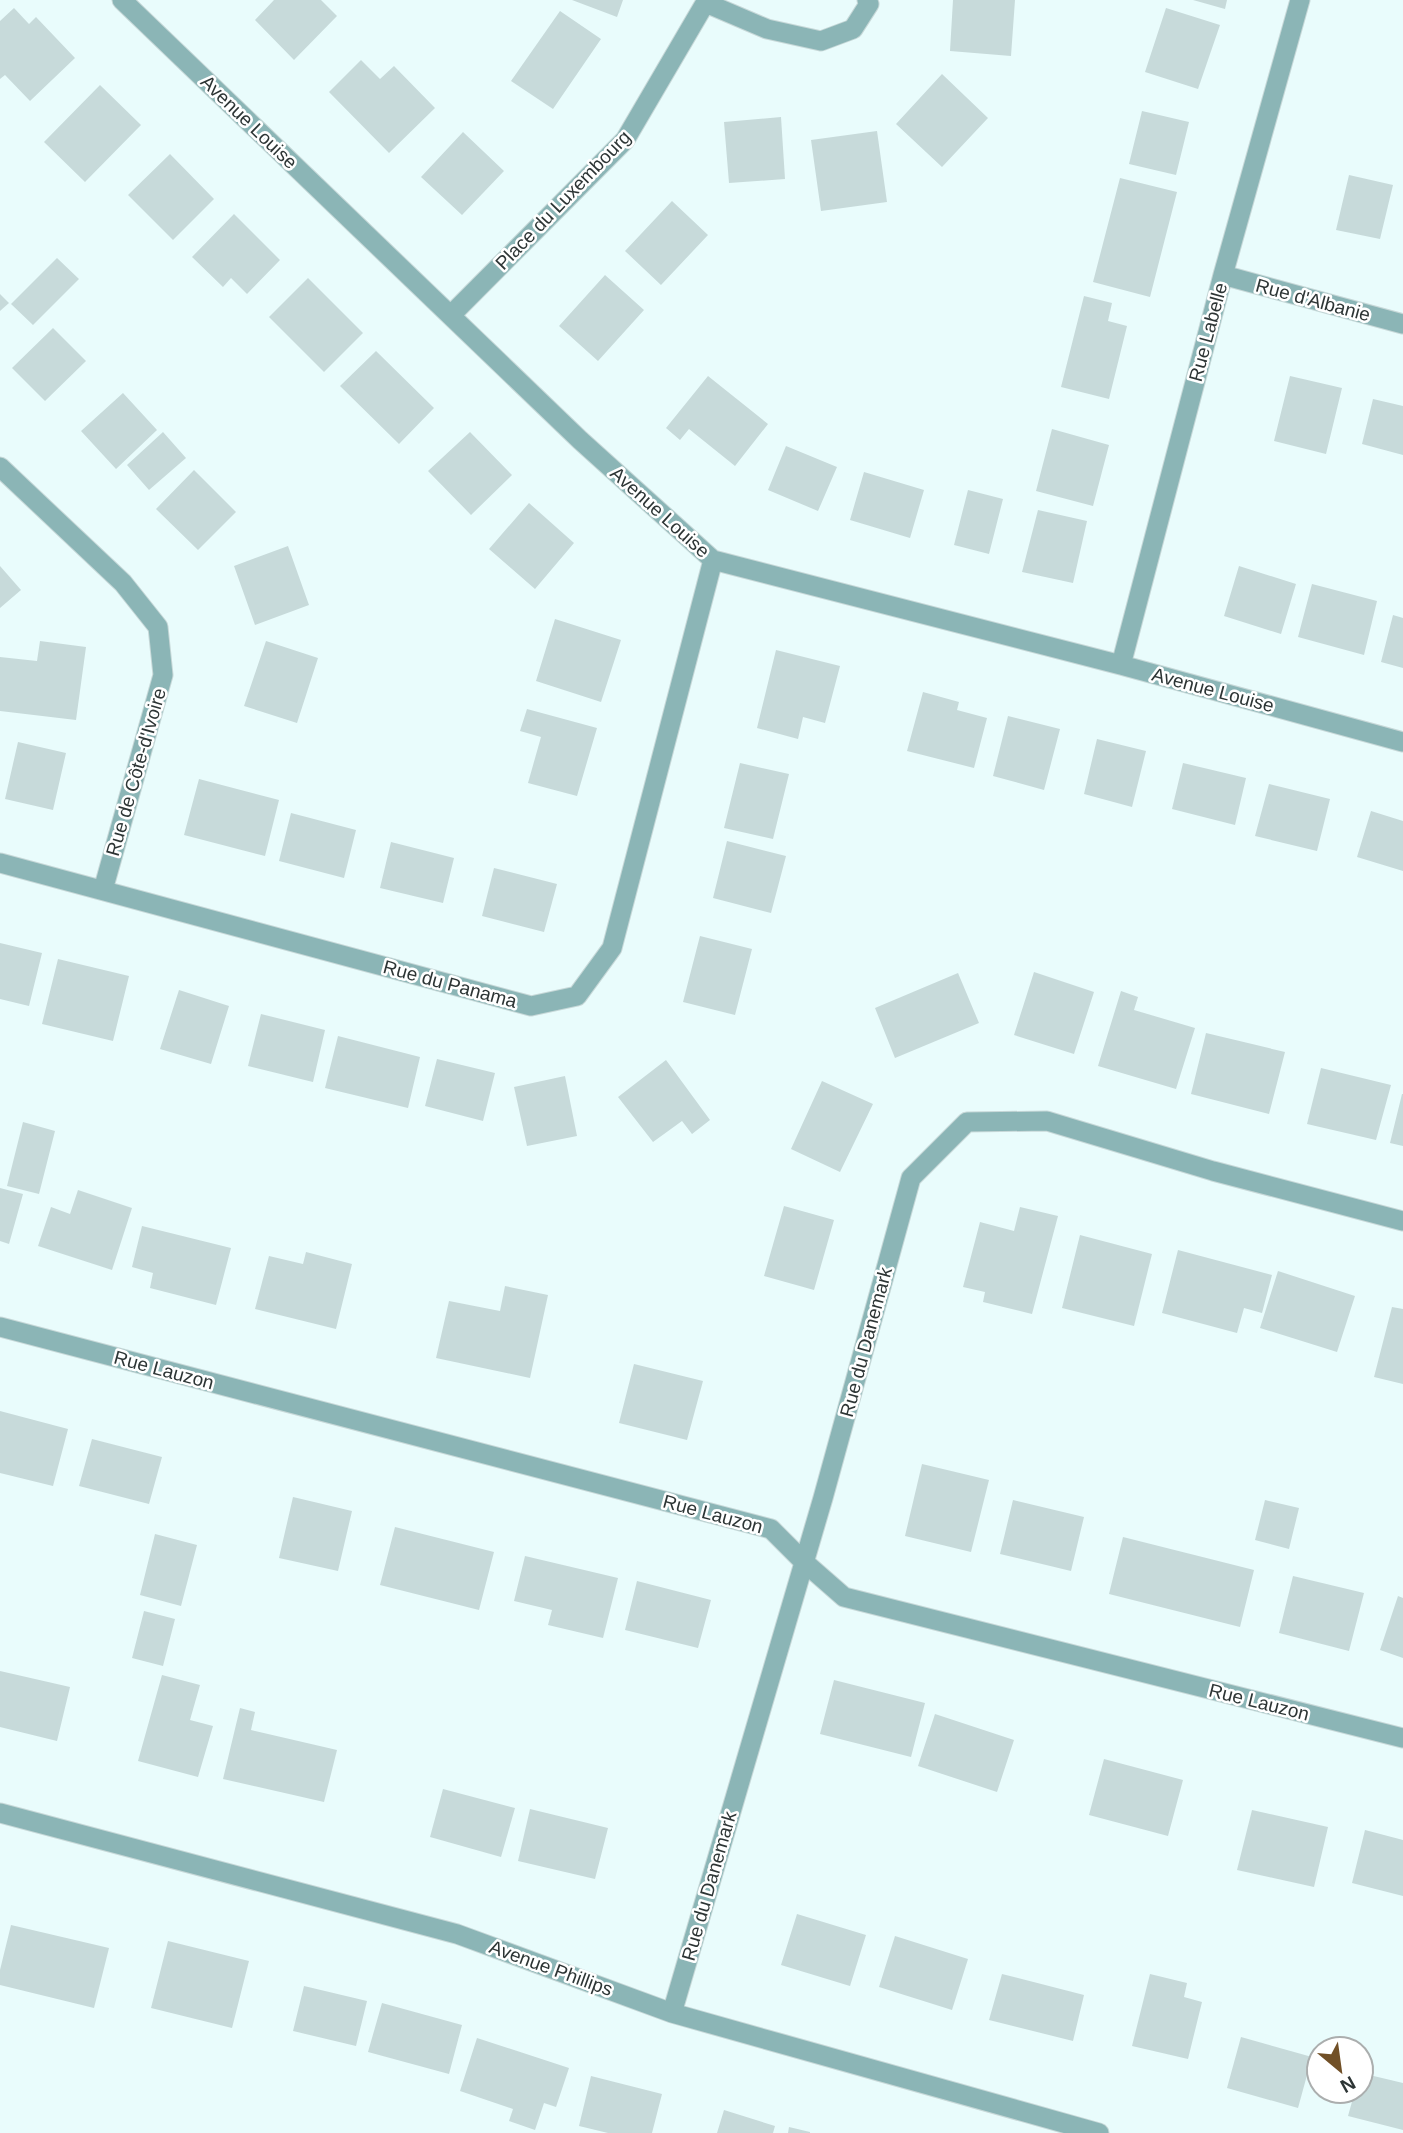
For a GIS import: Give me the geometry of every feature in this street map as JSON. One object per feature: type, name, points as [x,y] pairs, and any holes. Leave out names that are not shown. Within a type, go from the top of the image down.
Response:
[{"type":"street","name":"Avenue Louise","points":[[122,0],[580,440],[713,560],[1121,665],[1403,742]]},
{"type":"street","name":"Place du Luxembourg","points":[[451,316],[625,140],[706,1],[767,29],[821,41],[853,29],[869,4],[867,0]]},
{"type":"street","name":"Rue Labelle","points":[[1121,665],[1223,275],[1300,0]]},
{"type":"street","name":"Rue d'Albanie","points":[[1223,275],[1403,324]]},
{"type":"street","name":"Rue de Côte-d'Ivoire","points":[[0,467],[123,583],[158,627],[163,675],[103,890]]},
{"type":"street","name":"Rue du Panama","points":[[0,863],[531,1006],[577,996],[612,948],[713,560]]},
{"type":"street","name":"Rue du Danemark","points":[[672,2012],[804,1562],[911,1178],[967,1122],[1047,1121],[1213,1171],[1403,1221]]},
{"type":"street","name":"Rue Lauzon","points":[[0,1327],[771,1529],[844,1597],[1403,1738]]},
{"type":"street","name":"Avenue Phillips","points":[[0,1813],[457,1934],[672,2012],[1099,2133]]},
{"type":"building","points":[[274,0],[321,0],[337,16],[294,60],[255,20]]},
{"type":"building","points":[[572,0],[623,0],[617,17]]},
{"type":"building","points":[[953,0],[1015,0],[1011,56],[950,51]]},
{"type":"building","points":[[1193,0],[1227,0],[1225,9]]},
{"type":"building","points":[[14,8],[29,24],[36,17],[75,58],[30,101],[5,75],[0,79],[0,21]]},
{"type":"building","points":[[1166,8],[1220,25],[1198,89],[1145,72]]},
{"type":"building","points":[[560,11],[601,39],[553,109],[511,81]]},
{"type":"building","points":[[361,60],[380,79],[394,66],[435,108],[389,153],[329,92]]},
{"type":"building","points":[[942,74],[988,118],[942,167],[896,124]]},
{"type":"building","points":[[100,85],[141,125],[85,182],[44,142]]},
{"type":"building","points":[[1142,111],[1189,122],[1176,175],[1129,164]]},
{"type":"building","points":[[781,117],[785,179],[729,183],[724,122]]},
{"type":"building","points":[[877,131],[887,202],[821,211],[811,140]]},
{"type":"building","points":[[463,132],[504,171],[462,215],[421,177]]},
{"type":"building","points":[[170,154],[214,199],[173,240],[128,195]]},
{"type":"building","points":[[1349,175],[1393,185],[1380,239],[1336,230]]},
{"type":"building","points":[[1120,178],[1177,192],[1150,297],[1093,282]]},
{"type":"building","points":[[672,201],[708,235],[661,285],[625,251]]},
{"type":"building","points":[[234,214],[280,260],[247,294],[231,278],[223,287],[192,257]]},
{"type":"building","points":[[57,258],[79,279],[33,325],[11,304]]},
{"type":"building","points":[[605,275],[644,310],[598,361],[559,326]]},
{"type":"building","points":[[308,278],[363,333],[324,372],[269,317]]},
{"type":"building","points":[[0,294],[9,303],[0,311]]},
{"type":"building","points":[[1084,296],[1112,303],[1108,321],[1127,326],[1109,399],[1061,387]]},
{"type":"building","points":[[53,328],[86,361],[45,401],[12,368]]},
{"type":"building","points":[[376,351],[434,408],[399,444],[340,386]]},
{"type":"building","points":[[708,376],[768,424],[735,466],[689,429],[680,440],[666,428]]},
{"type":"building","points":[[1290,376],[1342,388],[1326,454],[1274,441]]},
{"type":"building","points":[[123,393],[157,430],[116,469],[81,431]]},
{"type":"building","points":[[1373,399],[1403,406],[1403,455],[1362,444]]},
{"type":"building","points":[[1052,429],[1109,445],[1093,506],[1036,491]]},
{"type":"building","points":[[163,432],[186,458],[149,490],[127,465]]},
{"type":"building","points":[[470,432],[512,475],[471,515],[428,471]]},
{"type":"building","points":[[786,446],[837,467],[818,511],[768,490]]},
{"type":"building","points":[[194,470],[236,512],[198,550],[156,509]]},
{"type":"building","points":[[864,472],[924,490],[910,538],[850,520]]},
{"type":"building","points":[[968,490],[1003,499],[989,554],[954,545]]},
{"type":"building","points":[[529,503],[574,543],[535,589],[489,549]]},
{"type":"building","points":[[1038,510],[1087,521],[1073,583],[1022,572]]},
{"type":"building","points":[[288,546],[309,605],[255,625],[234,566]]},
{"type":"building","points":[[0,566],[21,590],[0,608]]},
{"type":"building","points":[[1239,566],[1296,584],[1281,634],[1224,616]]},
{"type":"building","points":[[1312,584],[1377,601],[1364,655],[1298,637]]},
{"type":"building","points":[[1393,615],[1403,618],[1403,668],[1381,662]]},
{"type":"building","points":[[555,619],[621,640],[601,702],[536,681]]},
{"type":"building","points":[[40,641],[86,647],[76,720],[0,711],[0,657],[37,661]]},
{"type":"building","points":[[266,641],[318,658],[297,723],[244,706]]},
{"type":"building","points":[[776,650],[840,666],[825,723],[803,717],[798,739],[757,728]]},
{"type":"building","points":[[923,692],[959,702],[957,710],[987,718],[974,768],[907,751]]},
{"type":"building","points":[[527,709],[597,728],[577,796],[528,783],[541,737],[520,731]]},
{"type":"building","points":[[1008,716],[1060,729],[1044,790],[993,776]]},
{"type":"building","points":[[1097,739],[1146,751],[1132,807],[1084,794]]},
{"type":"building","points":[[18,742],[66,753],[53,810],[5,799]]},
{"type":"building","points":[[740,763],[789,774],[773,839],[724,828]]},
{"type":"building","points":[[1183,763],[1246,778],[1235,825],[1172,809]]},
{"type":"building","points":[[199,779],[279,800],[265,856],[184,835]]},
{"type":"building","points":[[1269,784],[1330,799],[1317,851],[1255,836]]},
{"type":"building","points":[[1371,811],[1403,821],[1403,871],[1357,857]]},
{"type":"building","points":[[291,813],[356,830],[344,878],[279,861]]},
{"type":"building","points":[[727,841],[786,856],[771,913],[713,898]]},
{"type":"building","points":[[391,842],[454,858],[443,903],[380,888]]},
{"type":"building","points":[[494,868],[557,884],[544,932],[482,916]]},
{"type":"building","points":[[700,936],[752,949],[735,1015],[683,1002]]},
{"type":"building","points":[[0,943],[42,953],[29,1006],[0,999]]},
{"type":"building","points":[[58,959],[129,976],[113,1041],[42,1024]]},
{"type":"building","points":[[1034,972],[1094,992],[1074,1054],[1014,1035]]},
{"type":"building","points":[[958,973],[979,1023],[895,1058],[875,1008]]},
{"type":"building","points":[[179,990],[229,1006],[211,1064],[160,1049]]},
{"type":"building","points":[[1121,991],[1138,997],[1134,1010],[1195,1028],[1176,1089],[1098,1066]]},
{"type":"building","points":[[261,1014],[325,1030],[313,1082],[248,1066]]},
{"type":"building","points":[[1206,1033],[1285,1052],[1269,1114],[1191,1094]]},
{"type":"building","points":[[338,1036],[420,1057],[408,1108],[325,1088]]},
{"type":"building","points":[[437,1059],[495,1073],[483,1121],[425,1106]]},
{"type":"building","points":[[666,1060],[710,1120],[692,1134],[682,1121],[653,1142],[618,1097]]},
{"type":"building","points":[[1321,1068],[1391,1085],[1376,1140],[1307,1124]]},
{"type":"building","points":[[565,1076],[577,1136],[527,1146],[514,1087]]},
{"type":"building","points":[[822,1081],[873,1104],[840,1172],[791,1149]]},
{"type":"building","points":[[1403,1094],[1403,1146],[1390,1143]]},
{"type":"building","points":[[23,1122],[55,1131],[39,1194],[7,1186]]},
{"type":"building","points":[[0,1188],[23,1194],[9,1244],[0,1241]]},
{"type":"building","points":[[78,1190],[132,1208],[112,1270],[38,1246],[51,1207],[70,1214]]},
{"type":"building","points":[[784,1206],[834,1220],[814,1290],[764,1276]]},
{"type":"building","points":[[1020,1207],[1058,1216],[1032,1314],[983,1302],[985,1292],[963,1287],[980,1222],[1014,1231]]},
{"type":"building","points":[[142,1226],[231,1248],[216,1305],[150,1288],[153,1273],[132,1267]]},
{"type":"building","points":[[1080,1235],[1152,1254],[1134,1326],[1062,1308]]},
{"type":"building","points":[[1178,1250],[1272,1275],[1262,1313],[1244,1308],[1237,1333],[1162,1313]]},
{"type":"building","points":[[306,1252],[352,1264],[336,1329],[255,1309],[269,1256],[303,1264]]},
{"type":"building","points":[[1278,1271],[1355,1296],[1337,1352],[1260,1328]]},
{"type":"building","points":[[505,1286],[548,1295],[530,1378],[436,1358],[449,1301],[500,1311]]},
{"type":"building","points":[[1392,1307],[1403,1309],[1403,1384],[1374,1377]]},
{"type":"building","points":[[634,1364],[703,1381],[687,1440],[619,1423]]},
{"type":"building","points":[[0,1411],[68,1429],[53,1486],[0,1473]]},
{"type":"building","points":[[92,1439],[162,1457],[149,1504],[79,1486]]},
{"type":"building","points":[[922,1464],[989,1480],[971,1552],[905,1536]]},
{"type":"building","points":[[293,1497],[352,1511],[338,1571],[279,1558]]},
{"type":"building","points":[[1013,1500],[1084,1517],[1071,1571],[1000,1554]]},
{"type":"building","points":[[1265,1500],[1299,1508],[1289,1549],[1255,1540]]},
{"type":"building","points":[[395,1527],[494,1552],[479,1610],[380,1585]]},
{"type":"building","points":[[155,1534],[197,1545],[181,1606],[140,1595]]},
{"type":"building","points":[[1123,1537],[1254,1570],[1240,1627],[1109,1594]]},
{"type":"building","points":[[525,1556],[618,1578],[603,1638],[548,1625],[552,1610],[514,1601]]},
{"type":"building","points":[[1293,1576],[1364,1593],[1349,1651],[1279,1633]]},
{"type":"building","points":[[637,1581],[711,1600],[698,1648],[625,1630]]},
{"type":"building","points":[[1398,1596],[1403,1598],[1403,1658],[1380,1650]]},
{"type":"building","points":[[144,1611],[175,1619],[163,1666],[132,1658]]},
{"type":"building","points":[[0,1671],[70,1687],[57,1741],[0,1727]]},
{"type":"building","points":[[162,1675],[200,1685],[190,1720],[213,1726],[198,1777],[138,1761]]},
{"type":"building","points":[[834,1680],[925,1703],[911,1757],[820,1734]]},
{"type":"building","points":[[240,1708],[255,1712],[251,1730],[337,1750],[324,1802],[223,1779]]},
{"type":"building","points":[[935,1714],[1014,1740],[997,1792],[918,1766]]},
{"type":"building","points":[[1104,1759],[1183,1780],[1168,1836],[1089,1815]]},
{"type":"building","points":[[443,1789],[515,1808],[501,1857],[430,1837]]},
{"type":"building","points":[[530,1809],[608,1828],[595,1879],[518,1861]]},
{"type":"building","points":[[1252,1810],[1328,1827],[1314,1887],[1237,1870]]},
{"type":"building","points":[[1365,1830],[1403,1840],[1403,1896],[1352,1883]]},
{"type":"building","points":[[797,1914],[866,1935],[850,1986],[781,1965]]},
{"type":"building","points":[[11,1925],[109,1948],[94,2008],[0,1985],[0,1970]]},
{"type":"building","points":[[895,1936],[968,1959],[952,2010],[879,1987]]},
{"type":"building","points":[[168,1941],[249,1961],[232,2028],[151,2008]]},
{"type":"building","points":[[1002,1974],[1084,1995],[1073,2041],[989,2020]]},
{"type":"building","points":[[1150,1974],[1187,1983],[1184,1997],[1202,2002],[1188,2059],[1132,2046]]},
{"type":"building","points":[[304,1986],[367,2001],[356,2046],[293,2031]]},
{"type":"building","points":[[382,2003],[462,2025],[449,2074],[368,2052]]},
{"type":"building","points":[[1241,2037],[1305,2055],[1305,2082],[1298,2108],[1227,2088]]},
{"type":"building","points":[[477,2038],[569,2068],[556,2107],[544,2103],[535,2130],[509,2121],[513,2109],[460,2091]]},
{"type":"building","points":[[591,2076],[662,2094],[652,2133],[608,2133],[579,2126]]},
{"type":"building","points":[[1375,2076],[1403,2083],[1403,2130],[1348,2116],[1351,2105],[1375,2105]]},
{"type":"building","points":[[724,2110],[775,2126],[773,2133],[717,2133]]},
{"type":"building","points":[[789,2127],[810,2132],[810,2133],[788,2133]]}]
